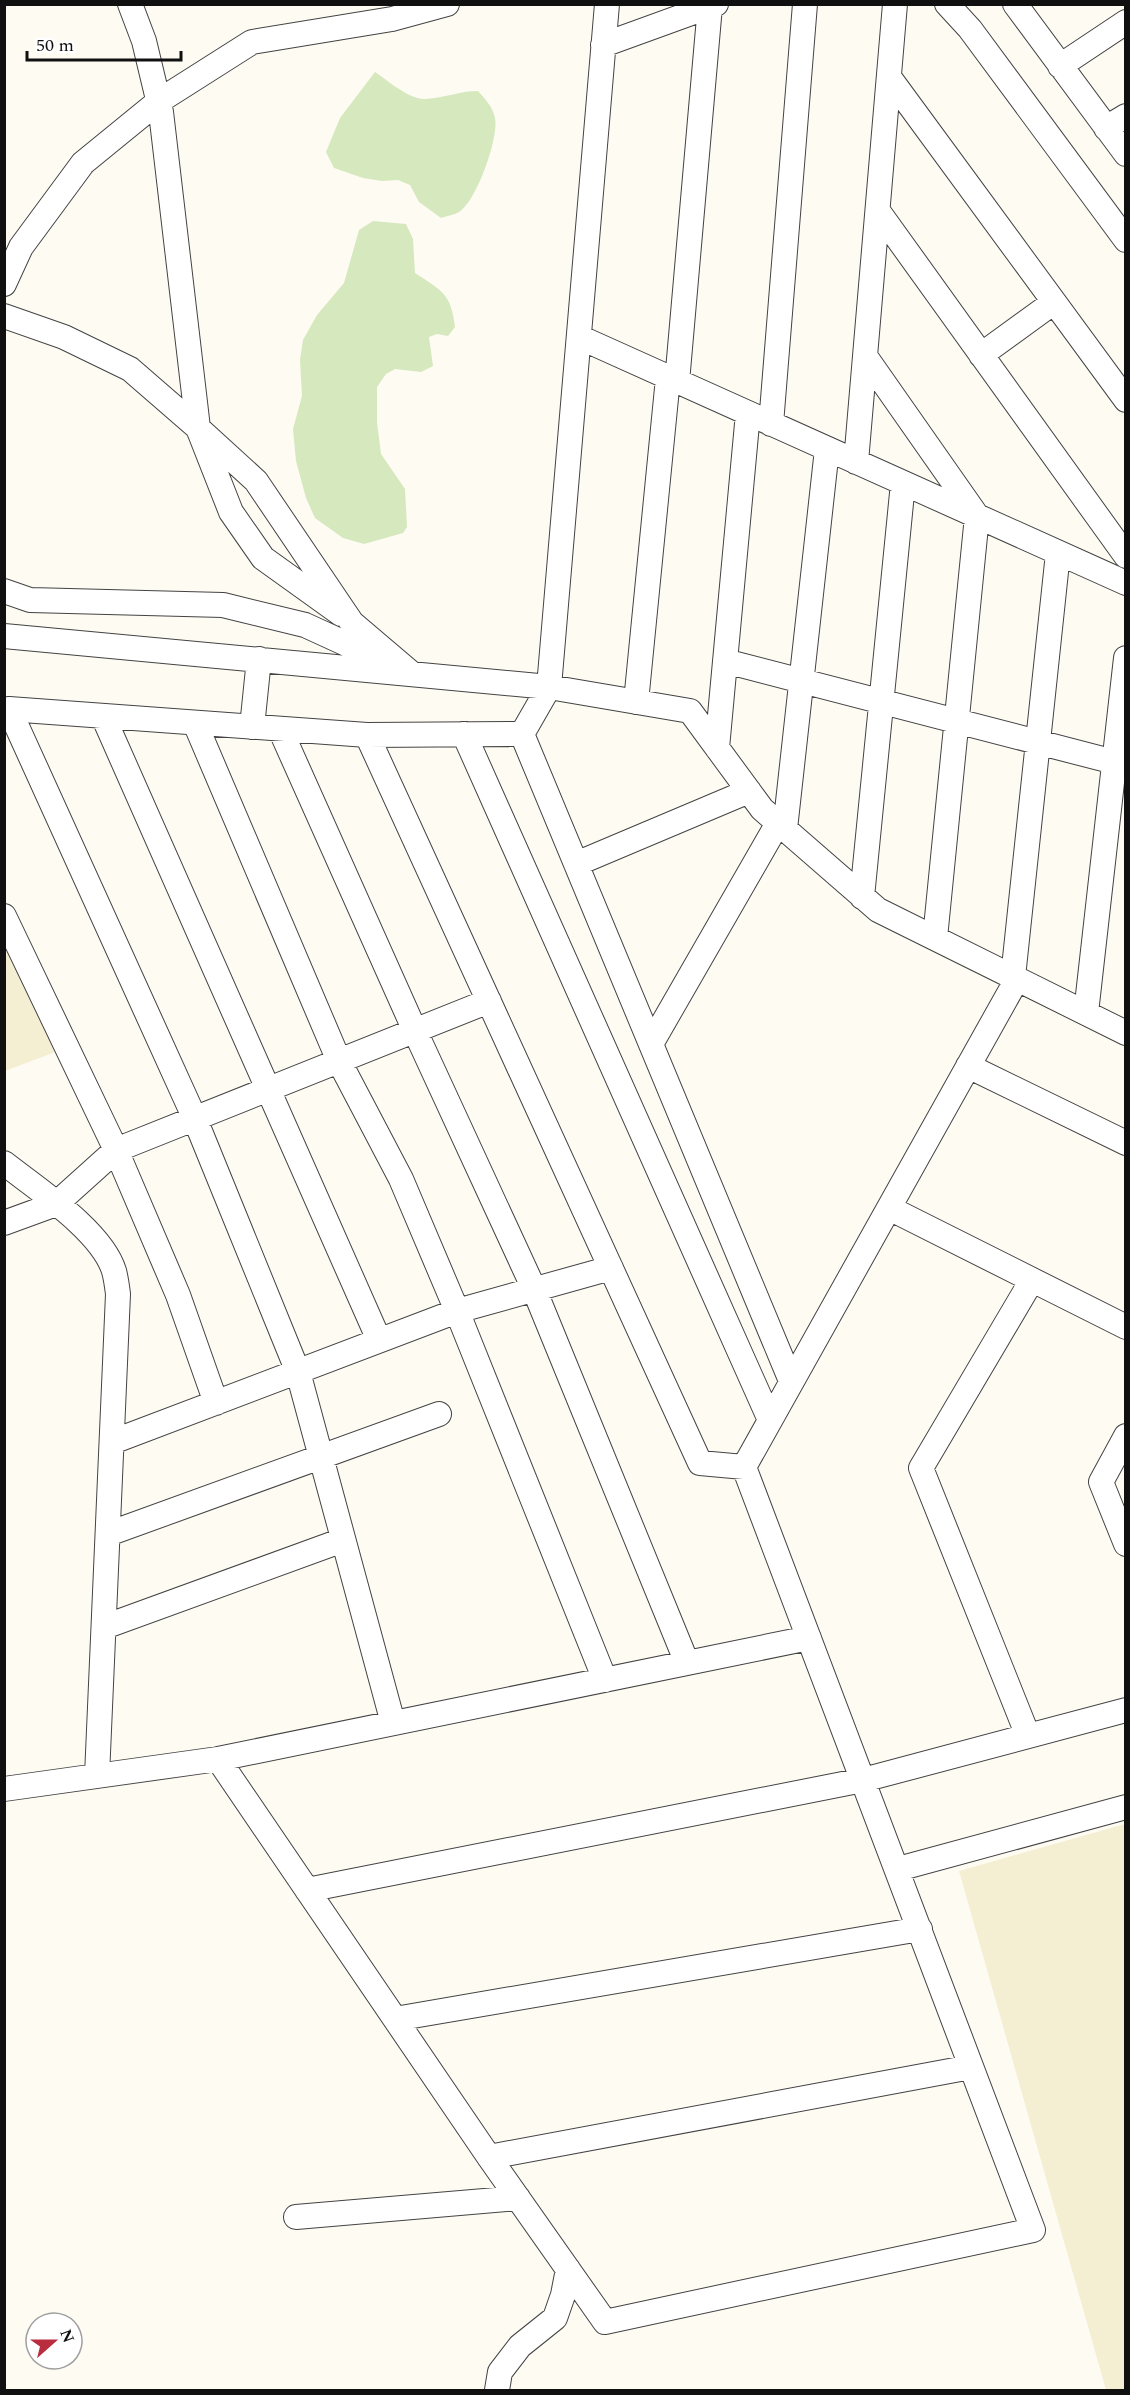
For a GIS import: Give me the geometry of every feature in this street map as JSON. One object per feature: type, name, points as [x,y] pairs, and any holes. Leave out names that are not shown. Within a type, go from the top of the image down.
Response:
[{"type":"street","points":[[130,4],[144,41],[159,101],[198,428],[231,512],[263,558],[352,623],[412,674]]},
{"type":"street","points":[[144,4],[144,41]]},
{"type":"street","points":[[4,284],[21,247],[83,163],[159,101],[252,42],[392,19],[447,4]]},
{"type":"street","points":[[771,424],[805,4]]},
{"type":"street","points":[[856,462],[895,4]]},
{"type":"street","points":[[947,4],[970,29],[1125,240]]},
{"type":"street","points":[[1016,4],[1060,66],[1116,122],[1125,154]]},
{"type":"street","points":[[603,45],[713,5],[636,702]]},
{"type":"street","points":[[602,6],[628,22],[655,26]]},
{"type":"street","points":[[522,734],[549,687],[603,45],[602,6]]},
{"type":"street","points":[[1060,66],[1125,22]]},
{"type":"street","points":[[889,77],[1125,400]]},
{"type":"street","points":[[878,211],[1125,556]]},
{"type":"street","points":[[981,355],[1054,302]]},
{"type":"street","points":[[4,316],[64,337],[130,369],[198,428],[256,481],[352,623]]},
{"type":"street","points":[[579,337],[1125,583]]},
{"type":"street","points":[[866,356],[977,516],[935,938]]},
{"type":"street","points":[[717,748],[748,413]]},
{"type":"street","points":[[651,1044],[782,826],[802,681],[827,449]]},
{"type":"street","points":[[862,897],[903,483]]},
{"type":"street","points":[[218,1759],[489,2157],[605,2322],[1033,2230],[744,1467],[1015,978],[1058,553]]},
{"type":"street","points":[[4,591],[30,600],[223,605],[305,626],[412,674]]},
{"type":"street","points":[[4,636],[549,687],[690,711],[762,809],[878,910],[1125,1033]]},
{"type":"street","points":[[1086,1013],[1120,763],[1125,658]]},
{"type":"street","points":[[252,727],[258,659]]},
{"type":"street","points":[[725,661],[1120,763]]},
{"type":"street","points":[[393,1723],[298,1372],[195,1119],[7,710],[367,735],[522,734]]},
{"type":"street","points":[[103,716],[379,1340]]},
{"type":"street","points":[[195,723],[339,1061],[401,1179],[457,1311],[605,1680]]},
{"type":"street","points":[[280,729],[415,1031],[534,1289],[687,1663]]},
{"type":"street","points":[[464,734],[770,1420]]},
{"type":"street","points":[[522,734],[791,1381]]},
{"type":"street","points":[[367,735],[700,1463],[744,1467]]},
{"type":"street","points":[[576,864],[749,791]]},
{"type":"street","points":[[4,916],[116,1150],[178,1295],[216,1403]]},
{"type":"street","points":[[4,1223],[56,1204],[116,1150],[489,1001]]},
{"type":"street","points":[[968,1066],[1125,1143]]},
{"type":"street","points":[[4,1163],[82,1225],[101,1246],[114,1269],[118,1294],[97,1776]]},
{"type":"street","points":[[889,1208],[1125,1327]]},
{"type":"street","points":[[112,1442],[457,1311],[611,1268]]},
{"type":"street","points":[[1028,1736],[921,1468],[1032,1280]]},
{"type":"street","points":[[108,1534],[439,1414]]},
{"type":"street","points":[[1125,1436],[1101,1482],[1125,1544]]},
{"type":"street","points":[[104,1627],[343,1540]]},
{"type":"street","points":[[4,1789],[218,1759],[809,1638]]},
{"type":"street","points":[[307,1890],[863,1780],[1125,1710]]},
{"type":"street","points":[[898,1869],[1125,1807]]},
{"type":"street","points":[[395,2019],[920,1929]]},
{"type":"street","points":[[489,2157],[971,2067]]},
{"type":"street","points":[[296,2217],[518,2198]]},
{"type":"street","points":[[497,2391],[500,2372],[520,2346],[555,2318],[563,2295],[568,2269]]},
{"type":"shaded area","points":[[4,941],[58,1051],[5,1071],[4,1071]]},
{"type":"shaded area","points":[[1125,1824],[1126,2390],[1106,2390],[959,1871]]},
{"type":"green space","points":[[375,72],[413,96],[426,99],[478,91],[491,107],[495,127],[490,154],[479,183],[466,206],[459,212],[441,218],[419,202],[410,185],[398,180],[382,181],[363,178],[334,168],[326,152],[340,118]]},
{"type":"green space","points":[[373,221],[406,224],[413,239],[415,273],[444,294],[451,307],[455,327],[448,336],[437,334],[429,337],[433,366],[421,372],[395,369],[386,374],[377,387],[377,422],[381,454],[405,489],[407,527],[403,533],[364,544],[343,538],[315,518],[306,498],[296,461],[293,429],[302,396],[300,360],[303,340],[317,315],[344,283],[359,230]]}]
